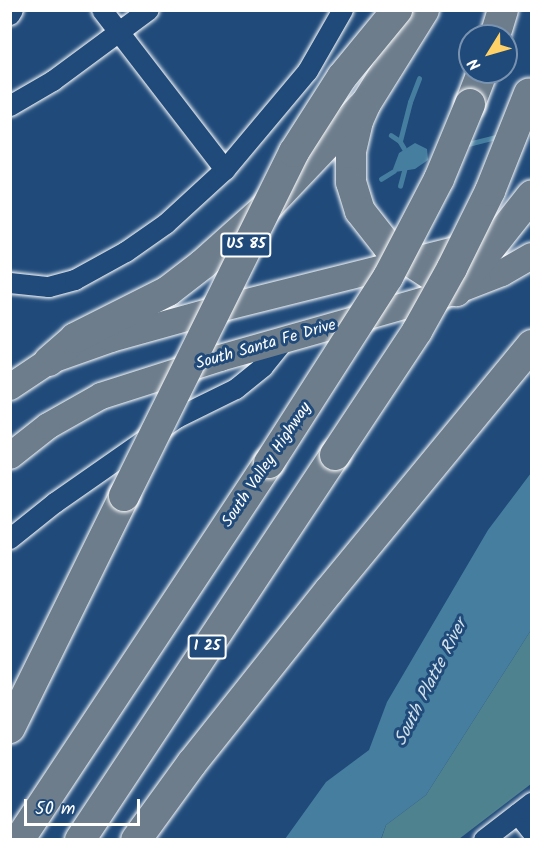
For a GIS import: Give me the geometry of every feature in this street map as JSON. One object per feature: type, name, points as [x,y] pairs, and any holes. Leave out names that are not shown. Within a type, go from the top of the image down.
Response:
[{"type":"highway","name":"US 85","points":[[10,728],[294,152],[342,77],[397,10]]},
{"type":"highway","points":[[423,10],[366,103],[355,133],[351,182],[360,211],[389,248],[456,291],[531,195]]},
{"type":"highway","name":"South Valley Highway","points":[[19,840],[269,463],[388,277],[435,187],[478,84]]},
{"type":"highway","name":"I 25","points":[[80,840],[405,350],[453,268],[490,191],[530,89]]},
{"type":"highway","points":[[49,361],[75,338],[168,291],[203,264],[270,204],[366,103]]},
{"type":"highway","points":[[136,840],[192,764],[329,591],[531,345]]},
{"type":"main road","points":[[10,387],[49,361],[111,339],[501,236],[531,214]]},
{"type":"main road","name":"South Santa Fe Drive","points":[[10,456],[48,426],[101,396],[286,339],[456,291],[502,273],[531,256]]},
{"type":"street","points":[[10,15],[13,10]]},
{"type":"street","points":[[102,10],[225,170]]},
{"type":"street","points":[[10,106],[37,92],[149,10]]},
{"type":"street","points":[[10,283],[49,287],[75,280],[94,271],[166,224],[225,170],[308,71],[343,10]]},
{"type":"street","points":[[10,539],[55,502],[177,418],[236,389],[264,367],[286,339]]},
{"type":"street","points":[[484,840],[525,809],[531,832]]},
{"type":"green space","points":[[531,630],[531,784],[459,839],[381,840],[386,825],[426,795]]},
{"type":"water","points":[[415,143],[427,149],[428,160],[415,169],[395,172],[393,169],[399,153]]},
{"type":"water","name":"South Platte River","points":[[531,473],[531,630],[426,795],[386,825],[381,839],[285,839],[326,782],[369,750],[387,702],[488,530]]},
{"type":"waterway","points":[[400,141],[410,102],[419,79]]},
{"type":"waterway","points":[[391,135],[400,141],[404,148]]},
{"type":"waterway","points":[[464,145],[500,136]]},
{"type":"waterway","points":[[381,179],[394,171]]},
{"type":"waterway","points":[[400,186],[404,171]]}]
